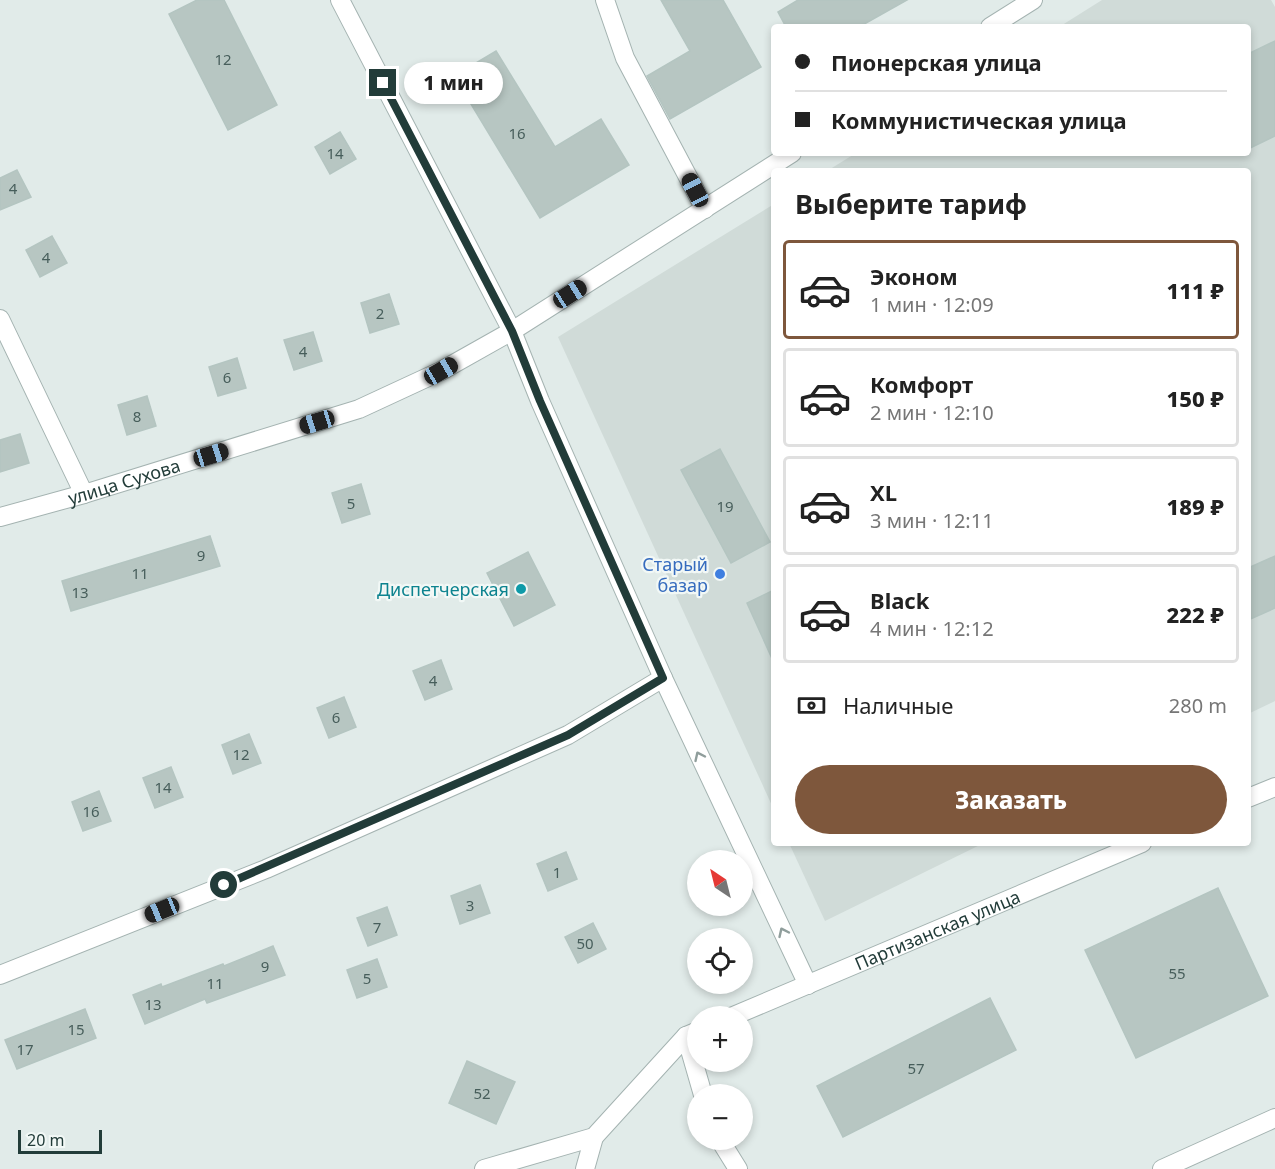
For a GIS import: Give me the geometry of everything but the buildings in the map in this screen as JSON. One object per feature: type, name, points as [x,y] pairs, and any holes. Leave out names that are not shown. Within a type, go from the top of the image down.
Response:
[{"type":"street","points":[[340,0],[512,331],[540,401],[663,678],[808,985]]},
{"type":"street","points":[[605,0],[625,58],[705,209]]},
{"type":"street","points":[[995,24],[1033,0]]},
{"type":"street","name":"улица Сухова","points":[[0,517],[84,494],[359,409],[441,371],[512,331],[787,156]]},
{"type":"street","points":[[0,319],[84,494]]},
{"type":"street","points":[[0,975],[266,869],[568,735],[663,678]]},
{"type":"street","points":[[1251,797],[1275,787]]},
{"type":"street","name":"Партизанская улица","points":[[753,1008],[1135,846]]},
{"type":"street","points":[[585,1169],[594,1137],[687,1039]]},
{"type":"street","points":[[1162,1169],[1275,1118]]},
{"type":"street","points":[[484,1169],[594,1137]]},
{"type":"street","points":[[726,1150],[738,1169]]},
{"type":"shaded area","points":[[1102,0],[1271,0],[1275,7],[1275,701],[1251,713],[1251,168],[832,168],[851,156],[1251,156],[1251,24],[1064,24]]},
{"type":"shaded area","name":"Старый базар","points":[[771,206],[771,803],[558,337]]},
{"type":"shaded area","points":[[790,846],[978,846],[825,921]]},
{"type":"place","name":"Старый базар","points":[[720,574]]},
{"type":"place","name":"Диспетчерская","points":[[521,589]]},
{"type":"route","points":[[224,885],[266,869],[568,735],[663,678],[540,401],[512,331],[383,83]]}]
